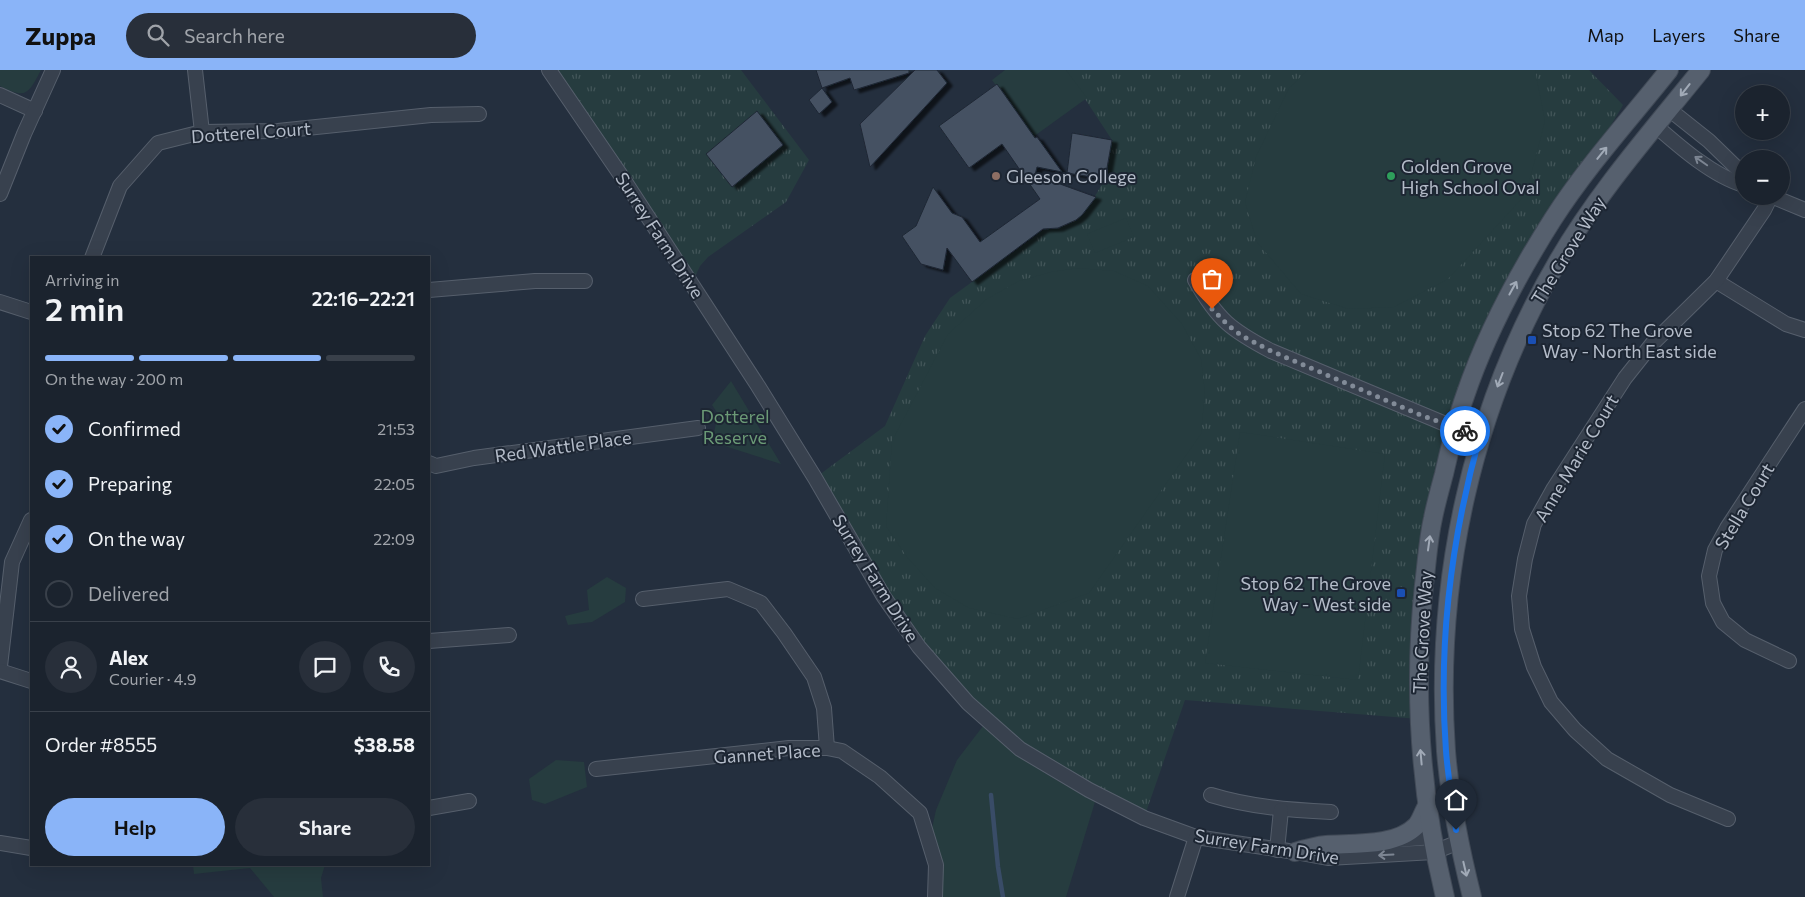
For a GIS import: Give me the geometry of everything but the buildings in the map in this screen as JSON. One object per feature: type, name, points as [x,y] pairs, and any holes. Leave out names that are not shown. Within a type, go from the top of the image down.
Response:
[{"type":"main road","name":"The Grove Way","points":[[1445,897],[1426,806],[1418,695],[1421,616],[1432,519],[1455,428],[1465,394],[1488,339],[1533,253],[1582,177],[1669,70]]},
{"type":"main road","name":"The Grove Way","points":[[1472,897],[1459,842],[1446,751],[1445,636],[1453,558],[1480,436],[1494,394],[1518,335],[1558,260],[1598,199],[1701,70]]},
{"type":"main road","points":[[1649,94],[1670,110]]},
{"type":"main road","points":[[1636,109],[1656,126]]},
{"type":"main road","points":[[1455,428],[1480,436]]},
{"type":"main road","points":[[1295,852],[1326,845],[1343,846],[1381,842],[1404,834],[1417,826],[1426,806]]},
{"type":"main road","points":[[1433,844],[1459,842]]},
{"type":"street","points":[[0,194],[52,70]]},
{"type":"street","points":[[196,70],[202,132]]},
{"type":"street","name":"Surrey Farm Drive","points":[[549,70],[692,283],[809,468],[884,597],[919,647],[968,703],[1020,749],[1088,790],[1144,818],[1196,837],[1295,852],[1315,857],[1345,858],[1433,844]]},
{"type":"street","points":[[0,95],[35,111]]},
{"type":"street","points":[[1670,110],[1709,141],[1735,166]]},
{"type":"street","name":"Dotterel Court","points":[[93,256],[120,186],[158,143],[202,132],[278,131],[431,116],[479,114]]},
{"type":"street","points":[[1656,126],[1702,162],[1735,181]]},
{"type":"street","points":[[1790,204],[1805,210]]},
{"type":"street","name":"Anne Marie Court","points":[[1728,819],[1670,795],[1607,759],[1575,730],[1551,702],[1534,667],[1522,629],[1519,596],[1525,559],[1534,524],[1554,488],[1625,378],[1652,344],[1716,281],[1766,205]]},
{"type":"street","points":[[1195,280],[1212,309],[1242,336],[1271,351],[1455,428]]},
{"type":"street","points":[[430,290],[535,281],[585,281]]},
{"type":"street","points":[[1716,281],[1786,324],[1805,330]]},
{"type":"street","points":[[0,302],[30,312]]},
{"type":"street","name":"Stella Court","points":[[1789,661],[1745,640],[1723,622],[1713,603],[1709,576],[1715,550],[1727,528],[1805,408]]},
{"type":"street","name":"Red Wattle Place","points":[[430,463],[436,466],[474,458],[698,428]]},
{"type":"street","points":[[0,666],[12,562],[30,522]]},
{"type":"street","points":[[643,599],[728,588],[762,603],[814,677],[824,708],[828,748]]},
{"type":"street","points":[[430,641],[509,635]]},
{"type":"street","points":[[0,671],[30,680]]},
{"type":"street","name":"Gannet Place","points":[[596,769],[788,748],[828,748],[842,751],[880,776],[920,813],[936,865],[935,897]]},
{"type":"street","points":[[1211,795],[1227,800],[1282,810],[1330,812]]},
{"type":"street","points":[[430,808],[469,801]]},
{"type":"street","points":[[1277,850],[1282,810]]},
{"type":"street","points":[[1177,897],[1196,837]]},
{"type":"street","points":[[1381,842],[1433,844]]},
{"type":"street","points":[[0,843],[30,848]]},
{"type":"green space","points":[[0,70],[41,70],[33,85],[21,93],[0,86]]},
{"type":"green space","points":[[549,70],[741,70],[809,160],[786,202],[708,257],[700,266],[692,283]]},
{"type":"green space","points":[[1005,70],[1066,70],[1087,98],[1033,137],[992,80]]},
{"type":"green space","points":[[1066,70],[1589,70],[1623,105],[1504,305],[1441,485],[1419,719],[1185,700],[1144,818],[1020,749],[919,647],[815,478],[885,426],[925,336],[950,298],[1049,226],[1050,229],[1067,225],[1076,220],[1088,208],[1105,179],[1112,140]]},
{"type":"green space","name":"Golden Grove High School Oval","points":[[1308,70],[1535,70],[1545,121],[1526,194],[1448,279],[1394,307],[1349,309],[1301,294],[1257,242],[1245,202],[1256,157],[1289,88]]},
{"type":"green space","points":[[1126,218],[1134,237],[1095,253],[1087,234]]},
{"type":"green space","points":[[1078,268],[1114,271],[1148,286],[1182,324],[1201,359],[1205,392],[1201,434],[1089,593],[1018,619],[969,608],[935,588],[907,557],[886,526],[892,441],[948,334],[987,299],[1019,281],[1051,272]]},
{"type":"green space","name":"Dotterel Reserve","points":[[731,381],[781,464],[712,442],[718,414],[712,405]]},
{"type":"green space","points":[[1240,432],[1385,454],[1358,680],[1205,663]]},
{"type":"green space","points":[[607,577],[626,588],[625,602],[592,622],[568,625],[565,616],[589,610],[587,590]]},
{"type":"green space","points":[[983,726],[1009,748],[1051,777],[1095,802],[1066,897],[935,897],[929,842],[936,810],[957,760]]},
{"type":"green space","points":[[556,760],[584,762],[587,787],[545,804],[532,800],[529,779]]},
{"type":"green space","points":[[193,866],[325,866],[321,878],[323,897],[274,897],[250,868],[194,874]]},
{"type":"waterway","points":[[991,795],[1003,897]]},
{"type":"way so far","points":[[1212,309],[1242,336],[1271,351],[1418,414],[1465,431]]},
{"type":"place","name":"Gleeson College","points":[[996,176]]},
{"type":"place","name":"Golden Grove High School Oval","points":[[1391,176]]},
{"type":"place","name":"Stop 62 The Grove Way - North East side","points":[[1532,340]]},
{"type":"place","name":"Stop 62 The Grove Way - West side","points":[[1401,593]]},
{"type":"route","points":[[1456,830],[1446,751],[1445,636],[1453,558],[1480,436],[1465,431]]}]
